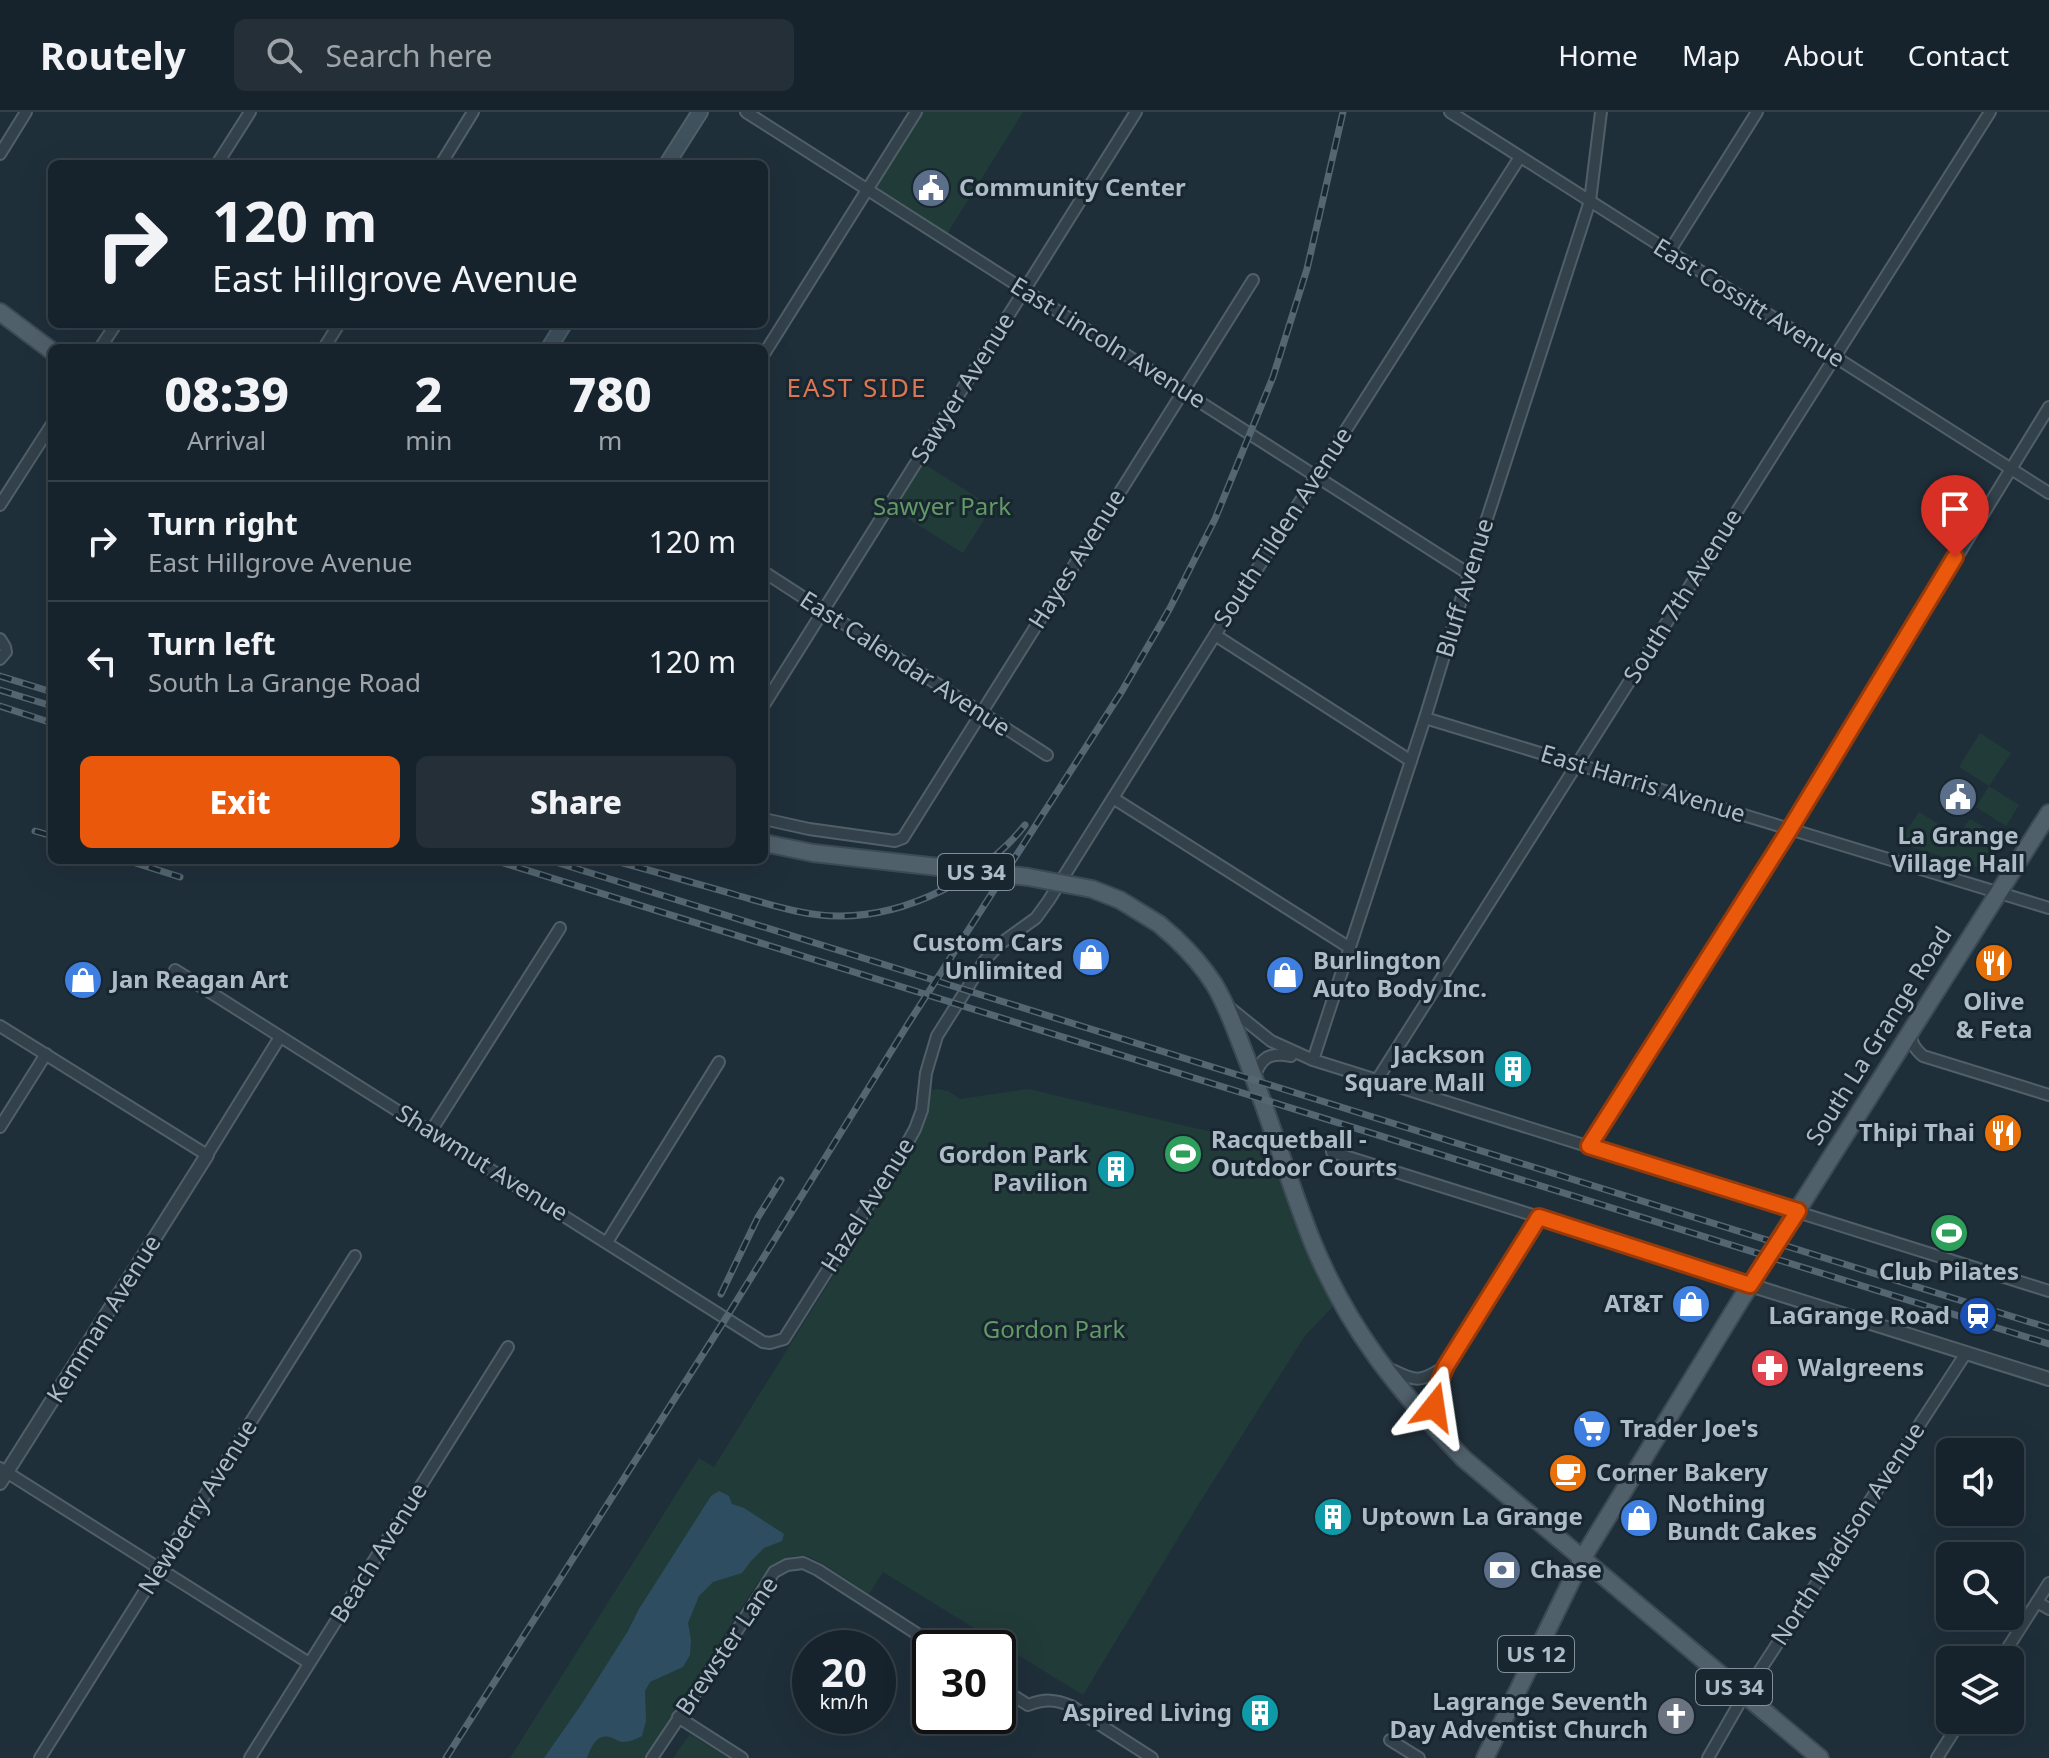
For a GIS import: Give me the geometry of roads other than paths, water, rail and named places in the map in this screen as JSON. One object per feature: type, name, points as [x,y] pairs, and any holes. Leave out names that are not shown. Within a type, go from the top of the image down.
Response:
[{"type":"main road","points":[[670,160],[700,112]]},
{"type":"main road","points":[[0,312],[48,348]]},
{"type":"main road","name":"South La Grange Road","points":[[1750,1285],[2049,813]]},
{"type":"main road","name":"US 34","points":[[768,844],[813,853],[1028,877],[1092,889],[1131,907],[1175,938],[1202,967],[1225,1003],[1313,1243],[1349,1318],[1381,1365],[1415,1408],[1464,1459],[1820,1758]]},
{"type":"main road","name":"US 12","points":[[1488,1753],[1582,1559],[1750,1285]]},
{"type":"street","points":[[0,154],[26,112]]},
{"type":"street","points":[[220,160],[250,112]]},
{"type":"street","points":[[443,160],[473,112]]},
{"type":"street","name":"East Lincoln Avenue","points":[[746,112],[1469,574]]},
{"type":"street","points":[[768,348],[916,112]]},
{"type":"street","name":"Sawyer Avenue","points":[[768,699],[1136,112]]},
{"type":"street","name":"East Cossitt Avenue","points":[[1450,112],[2049,493]]},
{"type":"street","name":"Bluff Avenue","points":[[1313,1060],[1590,201],[1601,112]]},
{"type":"street","points":[[1669,252],[1757,112]]},
{"type":"street","name":"South 7th Avenue","points":[[1377,1080],[1990,112]]},
{"type":"street","name":"South Tilden Avenue","points":[[1049,900],[1520,157]]},
{"type":"street","name":"Hayes Avenue","points":[[768,820],[895,841],[903,838],[1253,280]]},
{"type":"street","points":[[1589,1146],[1790,829],[2049,407]]},
{"type":"street","points":[[0,505],[48,430]]},
{"type":"street","name":"East Calendar Avenue","points":[[768,575],[1047,755]]},
{"type":"street","points":[[1215,635],[1411,761]]},
{"type":"street","points":[[0,639],[6,652],[0,659]]},
{"type":"street","name":"East Harris Avenue","points":[[1425,718],[2049,908]]},
{"type":"street","points":[[1113,798],[1350,948]]},
{"type":"street","name":"Hazel Avenue","points":[[788,1334],[915,1129],[922,1110],[932,1046],[969,983],[992,952],[1036,918],[1049,900]]},
{"type":"street","points":[[431,1131],[560,928]]},
{"type":"street","name":"Shawmut Avenue","points":[[175,970],[763,1342],[778,1342],[788,1334]]},
{"type":"street","points":[[1225,1003],[1271,1041],[1313,1060]]},
{"type":"street","points":[[0,1026],[207,1155],[280,1037]]},
{"type":"street","points":[[1910,1032],[1915,1050],[1923,1056],[2049,1095]]},
{"type":"street","points":[[0,1127],[46,1054]]},
{"type":"street","points":[[1254,1078],[1259,1064],[1268,1056],[1281,1054],[1313,1060],[2049,1291]]},
{"type":"street","points":[[607,1242],[719,1062]]},
{"type":"street","points":[[1332,1152],[2049,1379]]},
{"type":"street","name":"Kemman Avenue","points":[[2,1475],[207,1155]]},
{"type":"street","points":[[1441,1435],[1436,1420],[1436,1387],[1539,1217]]},
{"type":"street","name":"Newberry Avenue","points":[[40,1758],[355,1256]]},
{"type":"street","name":"Beach Avenue","points":[[250,1758],[508,1347]]},
{"type":"street","name":"North Madison Avenue","points":[[1708,1758],[1744,1695],[1966,1353]]},
{"type":"street","points":[[1381,1365],[1416,1380],[1424,1379],[1446,1366]]},
{"type":"street","points":[[2,1475],[159,1568],[309,1663]]},
{"type":"street","name":"Brewster Lane","points":[[652,1758],[774,1572],[787,1565],[803,1563],[818,1570],[912,1631]]},
{"type":"street","points":[[2009,1646],[2049,1583]]},
{"type":"street","points":[[2037,1602],[2049,1609]]},
{"type":"street","points":[[1016,1697],[1028,1705],[1039,1701],[1059,1701],[1071,1706],[1152,1758]]},
{"type":"street","points":[[678,1717],[742,1758]]},
{"type":"street","points":[[1937,1758],[1952,1734]]},
{"type":"street","points":[[1390,1740],[1419,1758]]},
{"type":"water","points":[[719,1491],[729,1496],[732,1504],[744,1508],[784,1534],[782,1541],[764,1548],[742,1573],[713,1582],[699,1596],[688,1623],[690,1655],[683,1667],[650,1682],[645,1691],[646,1721],[642,1736],[622,1742],[609,1737],[601,1738],[587,1758],[544,1758],[581,1705],[711,1496]]},
{"type":"railway","points":[[446,1758],[726,1318],[908,1024],[1122,691],[1170,608],[1215,519],[1273,377],[1307,269],[1343,112]]},
{"type":"railway","points":[[0,676],[48,691]]},
{"type":"railway","points":[[0,690],[48,705]]},
{"type":"railway","points":[[0,706],[48,722]]},
{"type":"railway","points":[[626,864],[799,912],[864,915],[916,902],[941,891],[988,862],[1025,825]]},
{"type":"railway","points":[[35,831],[48,835]]},
{"type":"railway","points":[[139,864],[180,877]]},
{"type":"railway","points":[[507,864],[2049,1344]]},
{"type":"railway","points":[[562,864],[2049,1328]]},
{"type":"railway","points":[[721,1294],[758,1217],[781,1180]]},
{"type":"place","name":"Community Center","points":[[931,188]]},
{"type":"place","name":"La Grange Village Hall","points":[[1958,797]]},
{"type":"place","name":"Custom Cars Unlimited","points":[[1091,957]]},
{"type":"place","name":"Olive & Feta","points":[[1994,963]]},
{"type":"place","name":"Burlington Auto Body Inc.","points":[[1285,975]]},
{"type":"place","name":"Jan Reagan Art","points":[[83,980]]},
{"type":"place","name":"Jackson Square Mall","points":[[1513,1069]]},
{"type":"place","name":"Thipi Thai","points":[[2003,1133]]},
{"type":"place","name":"Racquetball - Outdoor Courts","points":[[1183,1154]]},
{"type":"place","name":"Gordon Park Pavilion","points":[[1116,1169]]},
{"type":"place","name":"Club Pilates","points":[[1949,1233]]},
{"type":"place","name":"AT&T","points":[[1691,1304]]},
{"type":"place","name":"LaGrange Road","points":[[1978,1316]]},
{"type":"place","name":"Walgreens","points":[[1770,1368]]},
{"type":"place","name":"Trader Joe's","points":[[1592,1429]]},
{"type":"place","name":"Corner Bakery","points":[[1568,1473]]},
{"type":"place","name":"Uptown La Grange","points":[[1333,1517]]},
{"type":"place","name":"Nothing Bundt Cakes","points":[[1639,1518]]},
{"type":"place","name":"Chase","points":[[1502,1570]]},
{"type":"place","name":"Aspired Living","points":[[1260,1713]]},
{"type":"place","name":"Lagrange Seventh Day Adventist Church","points":[[1676,1716]]},
{"type":"district","name":"EAST SIDE","points":[[857,388]]},
{"type":"park label","name":"Sawyer Park","points":[[942,507]]},
{"type":"park label","name":"Gordon Park","points":[[1054,1330]]}]
